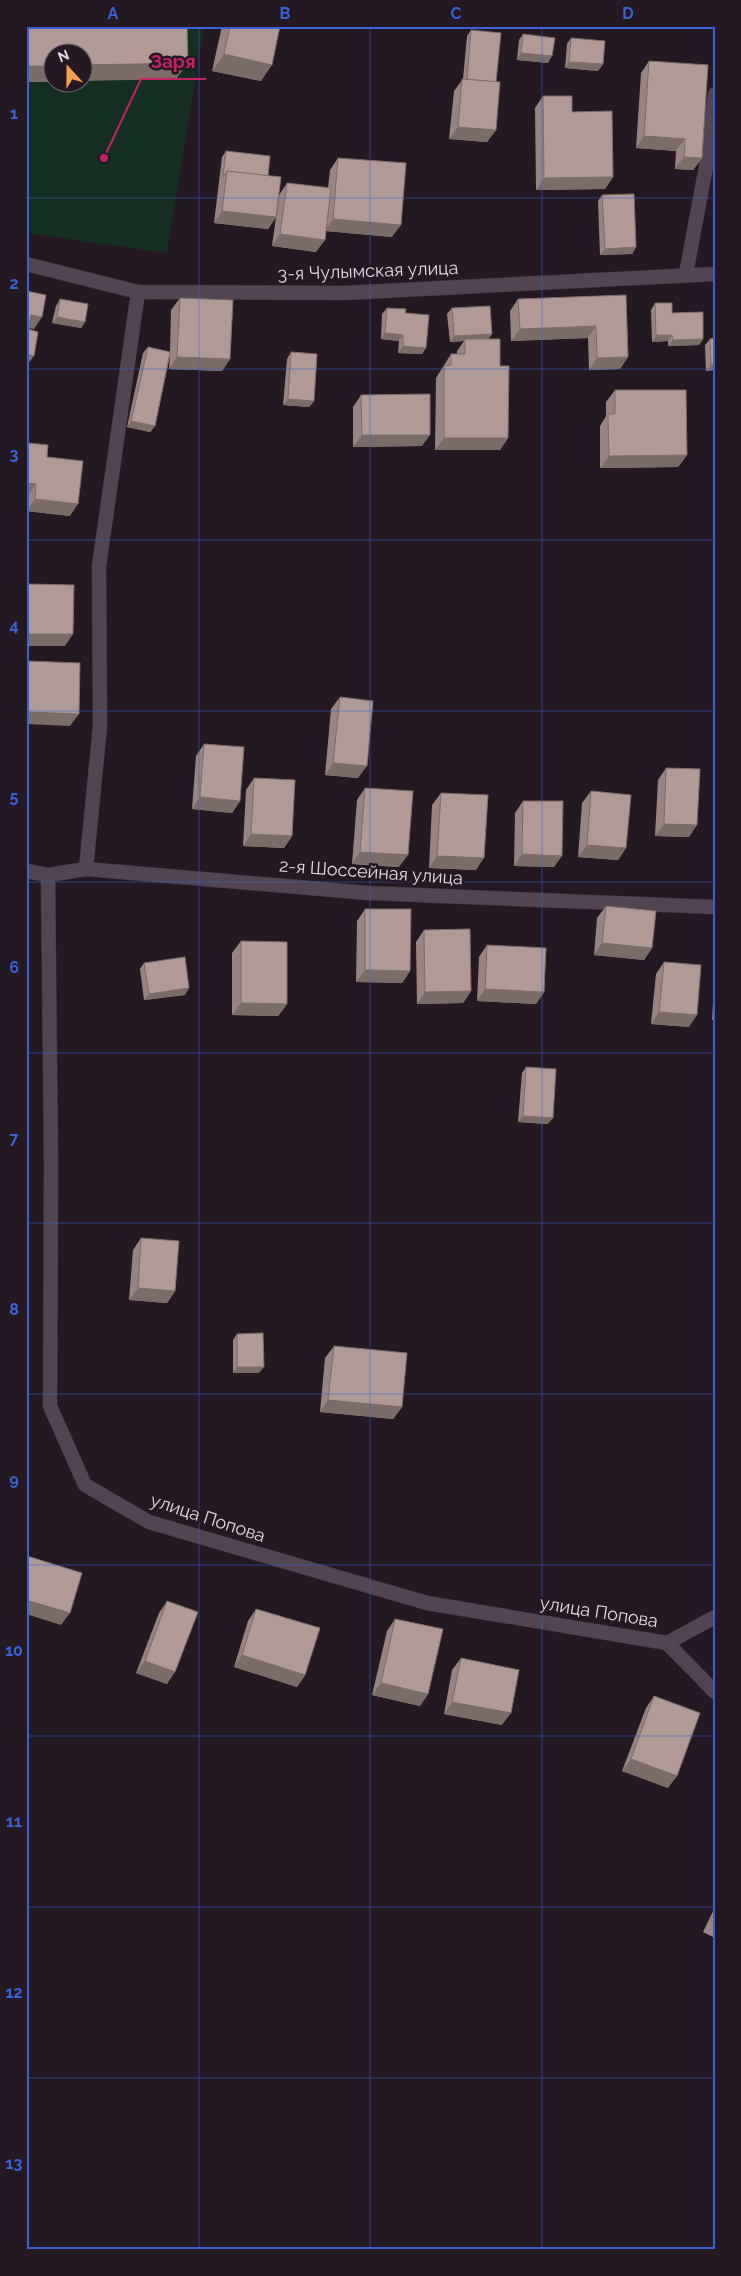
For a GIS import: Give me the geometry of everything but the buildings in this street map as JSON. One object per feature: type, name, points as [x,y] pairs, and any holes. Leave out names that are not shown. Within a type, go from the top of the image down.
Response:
[{"type":"street","points":[[686,274],[707,161],[715,94]]},
{"type":"street","name":"3-я Чулымская улица","points":[[26,264],[138,292],[344,293],[715,274]]},
{"type":"street","points":[[86,869],[100,726],[99,566],[138,292]]},
{"type":"street","name":"2-я Шоссейная улица","points":[[26,871],[48,875],[86,869],[368,893],[715,907]]},
{"type":"street","name":"улица Попова","points":[[48,875],[51,1166],[50,1406],[85,1485],[149,1522],[427,1603],[666,1643],[715,1692]]},
{"type":"street","name":"улица Попова","points":[[666,1643],[715,1617]]},
{"type":"green space","points":[[26,26],[204,26],[167,253],[26,233]]},
{"type":"place","name":"Заря","points":[[104,158]]}]
